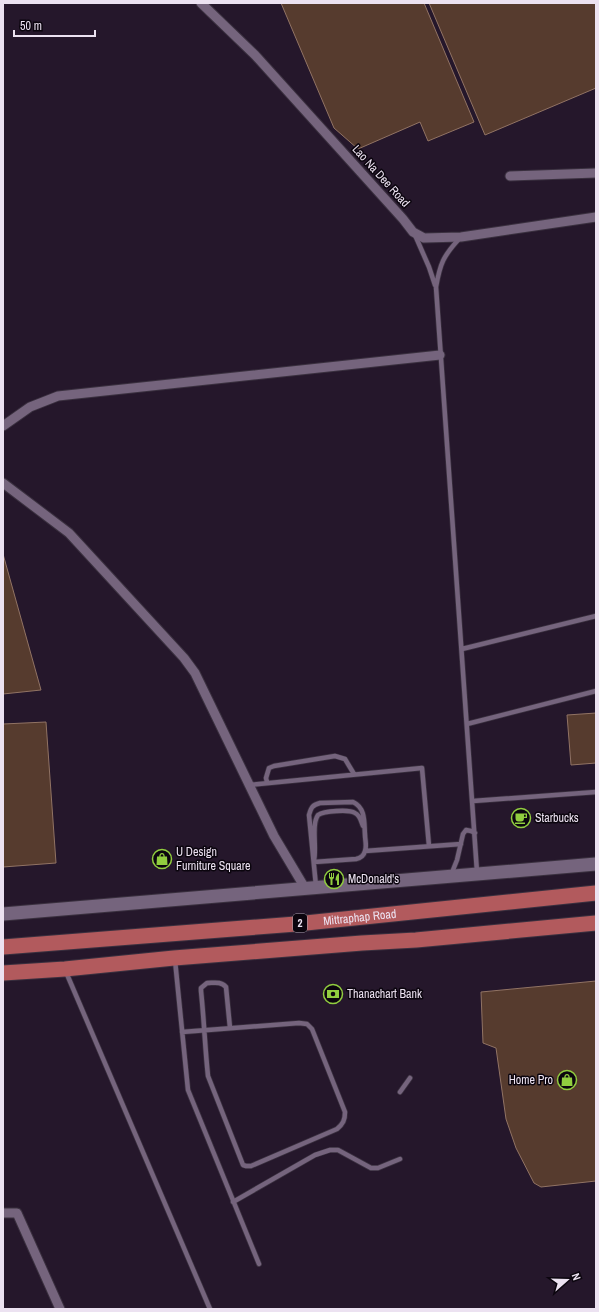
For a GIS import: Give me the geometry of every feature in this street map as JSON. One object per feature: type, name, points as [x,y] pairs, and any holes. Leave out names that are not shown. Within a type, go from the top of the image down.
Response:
[{"type":"main road","points":[[3,914],[596,864]]},
{"type":"main road","name":"Mittraphap Road","points":[[3,947],[312,922],[596,893]]},
{"type":"main road","name":"Mittraphap Road","points":[[3,973],[65,969],[174,958],[416,940],[596,923]]},
{"type":"street","name":"Lao Na Dee Road","points":[[201,3],[255,56],[403,219],[413,232]]},
{"type":"street","points":[[510,176],[596,173]]},
{"type":"street","points":[[413,232],[424,238],[461,236],[596,217]]},
{"type":"street","points":[[3,426],[30,407],[58,396],[440,355]]},
{"type":"street","points":[[3,483],[69,533],[184,658],[195,673],[274,836],[310,888]]},
{"type":"street","points":[[3,1213],[17,1213],[60,1309]]},
{"type":"lane","points":[[413,232],[419,242],[436,287]]},
{"type":"lane","points":[[461,236],[444,256],[439,270],[436,287],[478,874]]},
{"type":"lane","points":[[462,649],[596,616]]},
{"type":"lane","points":[[467,724],[596,691]]},
{"type":"lane","points":[[267,782],[266,778],[269,768],[274,766],[336,756],[345,759],[354,774]]},
{"type":"lane","points":[[249,785],[267,782],[422,768],[429,846]]},
{"type":"lane","points":[[473,801],[596,792]]},
{"type":"lane","points":[[353,802],[356,804],[362,810],[364,818],[365,851],[362,856],[356,859],[314,862],[309,815],[311,808],[315,804],[353,802]]},
{"type":"lane","points":[[310,888],[316,852],[314,822],[318,815],[321,813],[351,811],[359,816],[365,829]]},
{"type":"lane","points":[[450,876],[457,860],[466,830],[475,833]]},
{"type":"lane","points":[[365,851],[461,844]]},
{"type":"lane","points":[[174,958],[188,1090],[259,1264]]},
{"type":"lane","points":[[65,969],[210,1309]]},
{"type":"lane","points":[[182,1032],[204,1030],[299,1023],[310,1025],[345,1112],[345,1117],[341,1125],[337,1129],[251,1166],[243,1165],[210,1081],[204,1030],[201,991],[207,983],[220,983],[224,984],[226,987],[230,1028]]},
{"type":"lane","points":[[400,1092],[410,1078]]},
{"type":"lane","points":[[233,1202],[315,1155],[330,1150],[338,1150],[371,1168],[378,1168],[400,1159]]},
{"type":"building","points":[[281,3],[424,3],[474,122],[428,141],[420,122],[358,149],[334,128]]},
{"type":"building","points":[[429,3],[596,3],[596,88],[485,135]]},
{"type":"building","points":[[3,554],[41,690],[3,694]]},
{"type":"building","points":[[596,713],[596,763],[571,765],[567,715]]},
{"type":"building","points":[[46,722],[56,863],[3,867],[3,724]]},
{"type":"building","points":[[596,981],[596,1181],[541,1187],[534,1183],[516,1148],[506,1119],[496,1048],[483,1043],[481,992]]},
{"type":"place","name":"Starbucks","points":[[521,818]]},
{"type":"place","name":"U Design Furniture Square","points":[[162,859]]},
{"type":"place","name":"McDonald's","points":[[334,879]]},
{"type":"place","name":"Thanachart Bank","points":[[333,994]]},
{"type":"place","name":"Home Pro","points":[[567,1080]]}]
